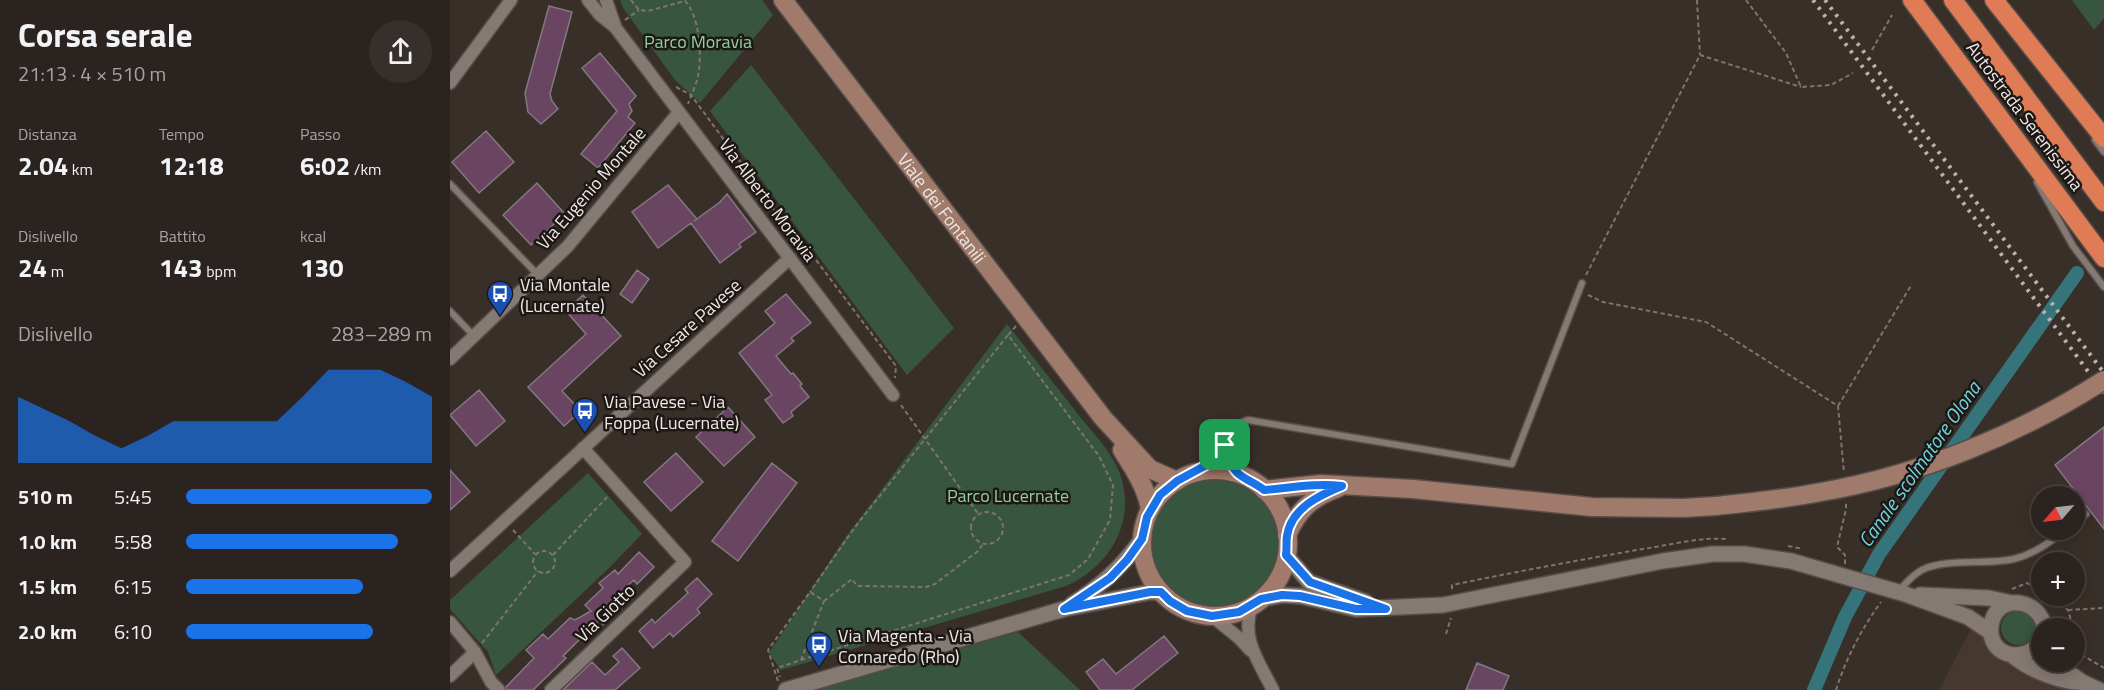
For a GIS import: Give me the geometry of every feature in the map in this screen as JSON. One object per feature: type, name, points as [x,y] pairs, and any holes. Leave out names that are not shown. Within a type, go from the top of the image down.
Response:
[{"type":"highway","name":"Autostrada Serenissima","points":[[1912,0],[2104,258]]},
{"type":"highway","name":"Autostrada Serenissima","points":[[1953,0],[2104,202]]},
{"type":"highway","points":[[1994,0],[2104,138]]},
{"type":"main road","name":"Viale dei Fontanili","points":[[783,0],[1102,418],[1150,469],[1185,477],[1214,470],[1238,474],[1264,490],[1281,514],[1287,535],[1286,555],[1276,582],[1257,602]]},
{"type":"main road","points":[[1264,490],[1321,484],[1413,489],[1592,507],[1716,506],[1822,492],[1879,479],[1929,464],[2016,429],[2104,380]]},
{"type":"main road","name":"Viale dei Fontanili","points":[[1102,418],[1141,482],[1150,509]]},
{"type":"main road","points":[[1185,477],[1160,495],[1150,509],[1142,539],[1146,568],[1161,592],[1182,608],[1201,615],[1228,615],[1257,602]]},
{"type":"main road","points":[[1287,535],[1293,520],[1310,501],[1342,486]]},
{"type":"street","points":[[450,83],[511,0]]},
{"type":"street","name":"Via Alberto Moravia","points":[[588,0],[600,15],[615,27],[893,394]]},
{"type":"street","name":"Via Alberto Moravia","points":[[606,0],[615,27]]},
{"type":"street","name":"Via Eugenio Montale","points":[[450,359],[568,246],[679,112]]},
{"type":"street","name":"Via Cesare Pavese","points":[[450,571],[790,258]]},
{"type":"street","points":[[583,448],[617,487]]},
{"type":"street","name":"Via Giotto","points":[[550,690],[684,562],[617,487]]},
{"type":"street","points":[[1064,609],[1110,578],[1142,539]]},
{"type":"street","points":[[1273,690],[1248,639],[1248,616],[1257,602],[1282,595],[1300,596],[1356,609],[1443,605],[1663,561],[1713,554],[1744,554],[1846,570],[1893,591],[1968,617],[1990,632]]},
{"type":"street","points":[[1286,555],[1310,582],[1386,609]]},
{"type":"street","points":[[1893,591],[1989,598],[2028,605],[2035,609],[2041,618]]},
{"type":"street","points":[[782,686],[1064,609],[1150,592],[1161,592]]},
{"type":"street","points":[[2012,603],[1998,610],[1993,616],[1990,632],[1995,645],[2023,664],[2072,683],[2082,682]]},
{"type":"street","points":[[1212,616],[1239,638],[1255,656]]},
{"type":"street","points":[[450,622],[475,652],[491,682],[499,690]]},
{"type":"street","points":[[450,676],[475,652]]},
{"type":"street","points":[[2012,656],[2031,652]]},
{"type":"street","points":[[2068,672],[2099,690]]},
{"type":"lane","points":[[2032,49],[2104,152]]},
{"type":"lane","points":[[2006,127],[2073,246],[2104,287]]},
{"type":"lane","points":[[450,184],[538,275]]},
{"type":"lane","points":[[1185,477],[1210,463],[1225,445],[1233,426],[1248,420],[1512,464],[1582,284]]},
{"type":"lane","points":[[450,311],[474,336]]},
{"type":"lane","points":[[1225,445],[1231,464],[1238,474]]},
{"type":"lane","points":[[1893,591],[1923,569],[2019,557],[2051,540]]},
{"type":"path","points":[[631,0],[639,10]]},
{"type":"path","points":[[1582,284],[1700,55],[1697,0]]},
{"type":"path","points":[[1746,0],[1786,53],[1802,87]]},
{"type":"path","points":[[615,27],[639,10],[648,11],[685,1],[688,4],[692,11],[700,52],[698,78],[688,103],[696,115],[689,125]]},
{"type":"path","points":[[1872,50],[1892,15]]},
{"type":"path","points":[[1700,55],[1802,87],[1831,85],[1853,73]]},
{"type":"path","points":[[691,95],[772,205],[777,218],[804,252],[816,260],[896,366],[893,394],[979,515]]},
{"type":"path","points":[[1845,480],[1838,406],[1912,284]]},
{"type":"path","points":[[1579,291],[1603,302],[1706,322],[1838,406]]},
{"type":"path","points":[[777,668],[1069,575],[1088,559],[1110,520],[1113,485],[1100,456],[1008,335],[855,527],[768,650],[782,686]]},
{"type":"path","points":[[553,555],[617,487]]},
{"type":"path","points":[[1846,499],[1846,509],[1837,547],[1845,555],[1846,570]]},
{"type":"path","points":[[989,513],[997,516],[1003,528],[997,541],[983,544],[974,538],[972,532],[974,519],[979,515],[989,513]]},
{"type":"path","points":[[505,520],[535,554]]},
{"type":"path","points":[[801,660],[824,601],[852,579],[857,586],[926,587],[935,584],[983,544]]},
{"type":"path","points":[[545,550],[553,555],[555,563],[551,571],[538,572],[532,565],[535,554],[545,550]]},
{"type":"path","points":[[475,652],[538,572]]},
{"type":"path","points":[[1836,690],[1841,674],[1866,623],[1893,591]]},
{"type":"path","points":[[810,592],[824,601]]},
{"type":"path","points":[[2062,606],[2068,610],[2104,608]]},
{"type":"path","points":[[2068,610],[2070,618]]},
{"type":"path","points":[[2085,657],[2104,668]]},
{"type":"shaded area","points":[[1972,627],[1983,636],[1986,644],[1999,659],[2009,662],[2018,671],[2075,690],[1939,690]]},
{"type":"green space","name":"Parco Moravia","points":[[620,0],[762,0],[773,15],[700,103],[675,80],[623,8]]},
{"type":"green space","points":[[2072,0],[2104,0],[2104,18],[2094,30]]},
{"type":"green space","points":[[751,65],[954,328],[907,375],[710,111]]},
{"type":"green space","name":"Parco Lucernate","points":[[1007,324],[1113,459],[1120,474],[1125,509],[1116,541],[1095,567],[1066,586],[781,670],[769,653],[845,538]]},
{"type":"green space","points":[[588,473],[642,534],[496,675],[488,652],[450,609],[450,600]]},
{"type":"green space","points":[[1215,480],[1239,485],[1260,498],[1273,519],[1278,543],[1273,567],[1260,588],[1239,601],[1215,606],[1191,601],[1170,588],[1157,567],[1152,543],[1157,519],[1170,498],[1191,485]]},
{"type":"green space","points":[[2018,611],[2030,616],[2030,640],[2018,645],[2006,640],[2001,628],[2006,616]]},
{"type":"green space","points":[[1018,632],[1080,690],[813,690]]},
{"type":"building","points":[[549,6],[572,12],[550,94],[558,109],[541,124],[528,112],[525,93]]},
{"type":"building","points":[[600,53],[636,96],[629,104],[632,111],[628,117],[635,123],[598,168],[581,154],[617,111],[582,68]]},
{"type":"building","points":[[486,131],[514,162],[479,193],[452,162]]},
{"type":"building","points":[[537,183],[565,214],[531,245],[503,215]]},
{"type":"building","points":[[668,185],[697,219],[727,194],[756,232],[739,244],[741,247],[720,263],[691,223],[658,248],[632,212]]},
{"type":"building","points":[[637,270],[649,279],[632,303],[620,294]]},
{"type":"building","points":[[786,294],[811,323],[791,338],[794,341],[776,356],[802,384],[800,386],[809,397],[791,412],[793,416],[783,423],[765,400],[772,395],[739,353],[775,323],[765,311]]},
{"type":"building","points":[[583,295],[621,336],[562,391],[581,411],[564,426],[528,387],[586,334],[566,311]]},
{"type":"building","points":[[479,390],[505,421],[476,446],[450,415]]},
{"type":"building","points":[[728,407],[755,437],[724,466],[696,437]]},
{"type":"building","points":[[2104,427],[2104,529],[2085,504],[2085,486],[2071,486],[2055,465]]},
{"type":"building","points":[[676,453],[703,482],[671,511],[644,482]]},
{"type":"building","points":[[772,463],[797,483],[738,561],[712,541]]},
{"type":"building","points":[[450,470],[470,492],[450,510]]},
{"type":"building","points":[[639,552],[654,567],[637,584],[634,580],[620,592],[623,595],[604,611],[610,618],[603,625],[599,620],[563,656],[566,658],[533,690],[507,690],[506,687],[534,658],[526,650],[543,634],[548,639],[570,618],[575,620],[591,611],[585,605],[603,588],[599,583],[615,570],[618,574]]},
{"type":"building","points":[[697,578],[712,594],[697,609],[700,613],[673,637],[670,633],[653,648],[639,631],[652,619],[655,623],[688,593],[685,589]]},
{"type":"building","points":[[1164,636],[1178,653],[1132,690],[1100,690],[1086,672],[1103,659],[1116,674]]},
{"type":"building","points":[[622,648],[640,668],[615,690],[563,690],[592,662],[605,675],[619,662],[613,656]]},
{"type":"building","points":[[1477,663],[1509,676],[1503,690],[1466,690]]},
{"type":"waterway","name":"Canale scolmatore Olona","points":[[1814,690],[1845,617],[1879,554],[2077,273]]},
{"type":"railway","points":[[1813,0],[2104,393]]},
{"type":"railway","points":[[1825,0],[2104,373]]},
{"type":"place","name":"Via Montale (Lucernate)","points":[[500,317]]},
{"type":"place","name":"Via Pavese - Via Foppa (Lucernate)","points":[[585,434]]},
{"type":"place","name":"Via Magenta - Via Cornaredo (Rho)","points":[[819,668]]},
{"type":"route","points":[[1225,445],[1231,464],[1238,474],[1264,490],[1321,484],[1342,486],[1310,501],[1300,511],[1293,520],[1287,535],[1286,555],[1310,582],[1386,609],[1356,609],[1300,596],[1282,595],[1261,599],[1239,612],[1212,616],[1187,611],[1170,601],[1161,592],[1150,592],[1064,609],[1110,578],[1127,560],[1142,539],[1143,528],[1156,499],[1177,481],[1210,463],[1225,445]]}]
